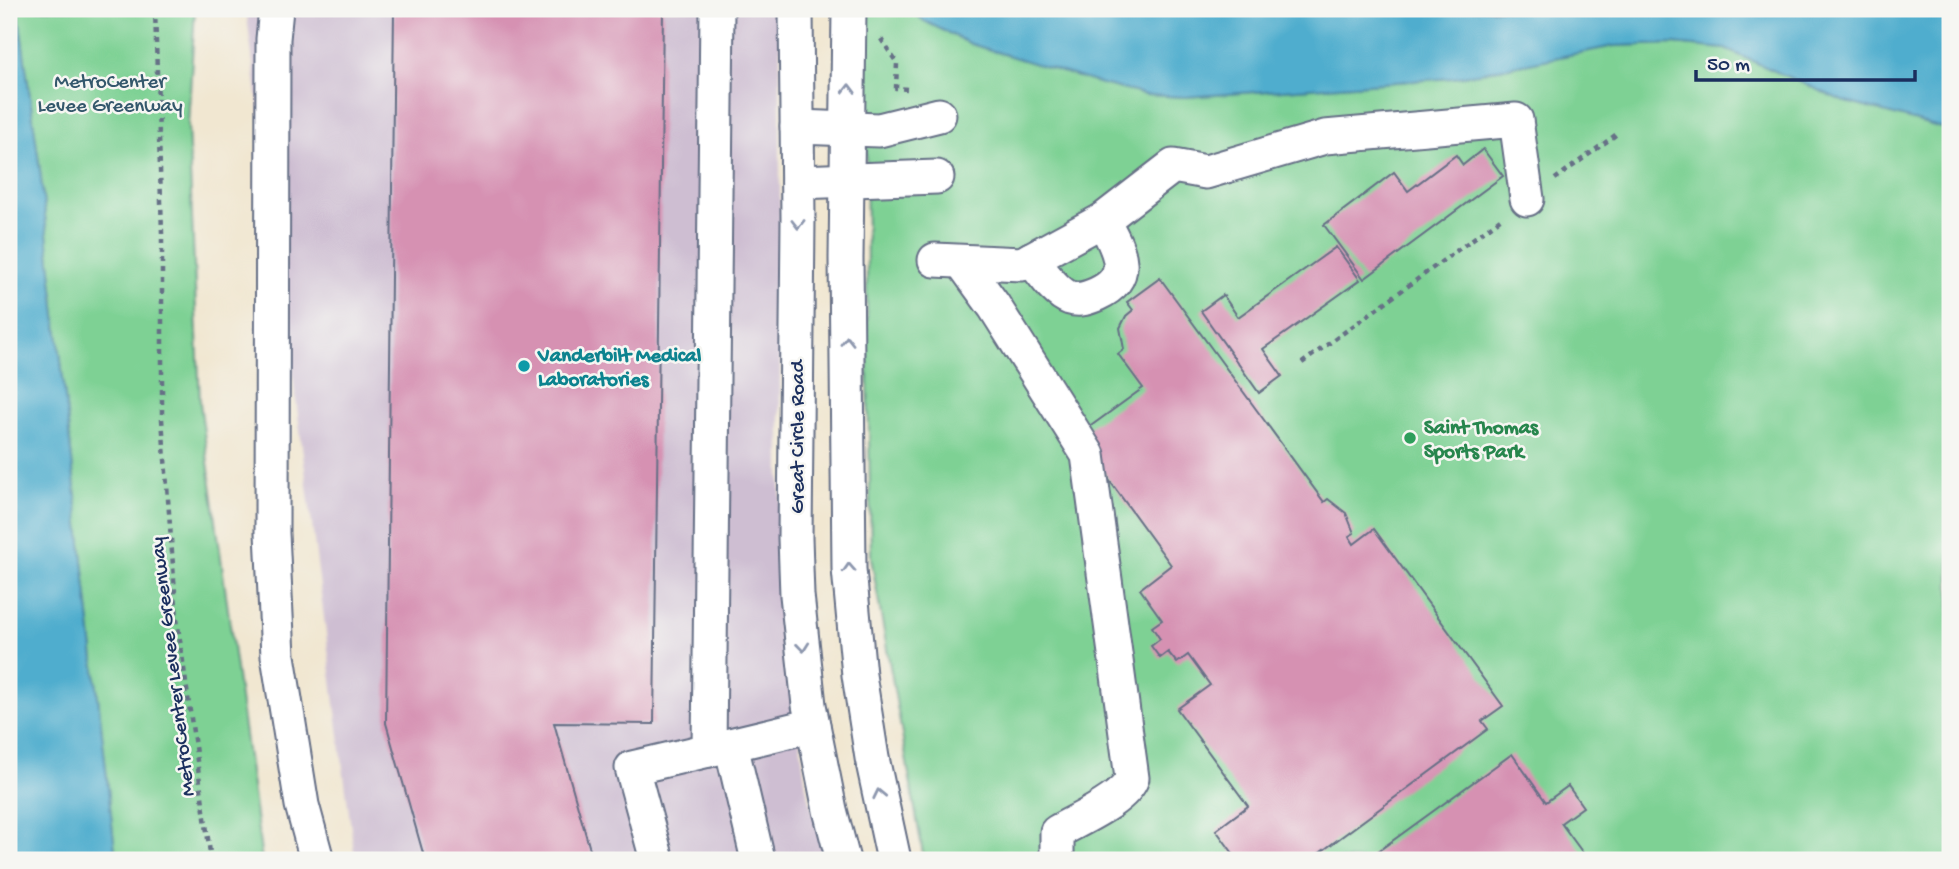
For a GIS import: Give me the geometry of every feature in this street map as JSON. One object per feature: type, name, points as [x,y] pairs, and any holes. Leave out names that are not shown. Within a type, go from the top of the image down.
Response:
[{"type":"street","points":[[276,9],[273,39],[272,533],[278,656],[302,805],[317,860]]},
{"type":"street","points":[[717,9],[720,747],[758,860]]},
{"type":"street","name":"Great Circle Road","points":[[796,9],[797,594],[813,725],[844,860]]},
{"type":"street","points":[[849,9],[849,569],[861,689],[872,758],[894,860]]},
{"type":"street","points":[[797,127],[879,130],[939,115]]},
{"type":"street","points":[[1057,860],[1057,832],[1121,794],[1132,778],[1088,456],[993,306],[948,261],[1022,264],[1103,220],[1173,166],[1206,172],[1325,137],[1516,120],[1527,200]]},
{"type":"street","points":[[797,181],[937,177]]},
{"type":"street","points":[[1031,259],[1056,288],[1070,298],[1088,298],[1103,291],[1119,276],[1121,265],[1118,251],[1103,220]]},
{"type":"street","points":[[657,860],[632,768],[813,725]]},
{"type":"path","name":"MetroCenter Levee Greenway","points":[[155,9],[162,233],[162,419],[177,619],[211,860]]},
{"type":"path","points":[[880,28],[879,37],[897,63],[896,88],[925,90],[939,115]]},
{"type":"path","points":[[1302,363],[1616,134]]},
{"type":"shaded area","points":[[246,9],[780,9],[780,474],[784,624],[806,787],[827,860],[355,860]]},
{"type":"green space","name":"MetroCenter Levee Greenway","points":[[18,9],[195,9],[188,125],[200,403],[262,860],[116,860],[40,170]]},
{"type":"green space","name":"Saint Thomas Sports Park","points":[[866,9],[910,9],[924,21],[971,44],[1146,95],[1185,97],[1453,78],[1614,46],[1673,44],[1725,49],[1843,101],[1950,130],[1950,860],[924,860],[871,558]]},
{"type":"water","points":[[9,9],[18,9],[40,170],[116,860],[9,860]]},
{"type":"water","points":[[910,9],[1950,9],[1950,130],[1843,101],[1725,49],[1673,44],[1614,46],[1453,78],[1185,97],[1146,95],[971,44],[924,21]]},
{"type":"building","name":"Vanderbilt Medical Laboratories","points":[[394,9],[663,9],[654,724],[554,723],[593,860],[425,860],[386,723]]},
{"type":"building","points":[[1483,149],[1503,176],[1364,279],[1324,225],[1394,172],[1408,191],[1456,155],[1463,165]]},
{"type":"building","points":[[1336,247],[1360,280],[1263,349],[1282,376],[1259,393],[1201,311],[1223,295],[1238,317]]},
{"type":"building","points":[[1160,278],[1324,502],[1328,499],[1346,513],[1354,533],[1349,536],[1354,544],[1374,529],[1503,706],[1482,721],[1488,729],[1310,860],[1238,860],[1216,830],[1248,806],[1177,709],[1210,685],[1188,655],[1177,663],[1168,652],[1160,658],[1151,646],[1160,639],[1152,627],[1162,620],[1140,589],[1171,565],[1077,436],[1143,388],[1118,354],[1124,349],[1120,328],[1126,316],[1133,310],[1127,302]]},
{"type":"building","points":[[1512,754],[1546,802],[1568,786],[1583,807],[1561,823],[1588,860],[1366,860]]},
{"type":"place","name":"Vanderbilt Medical Laboratories","points":[[524,366]]},
{"type":"place","name":"Saint Thomas Sports Park","points":[[1410,438]]}]
